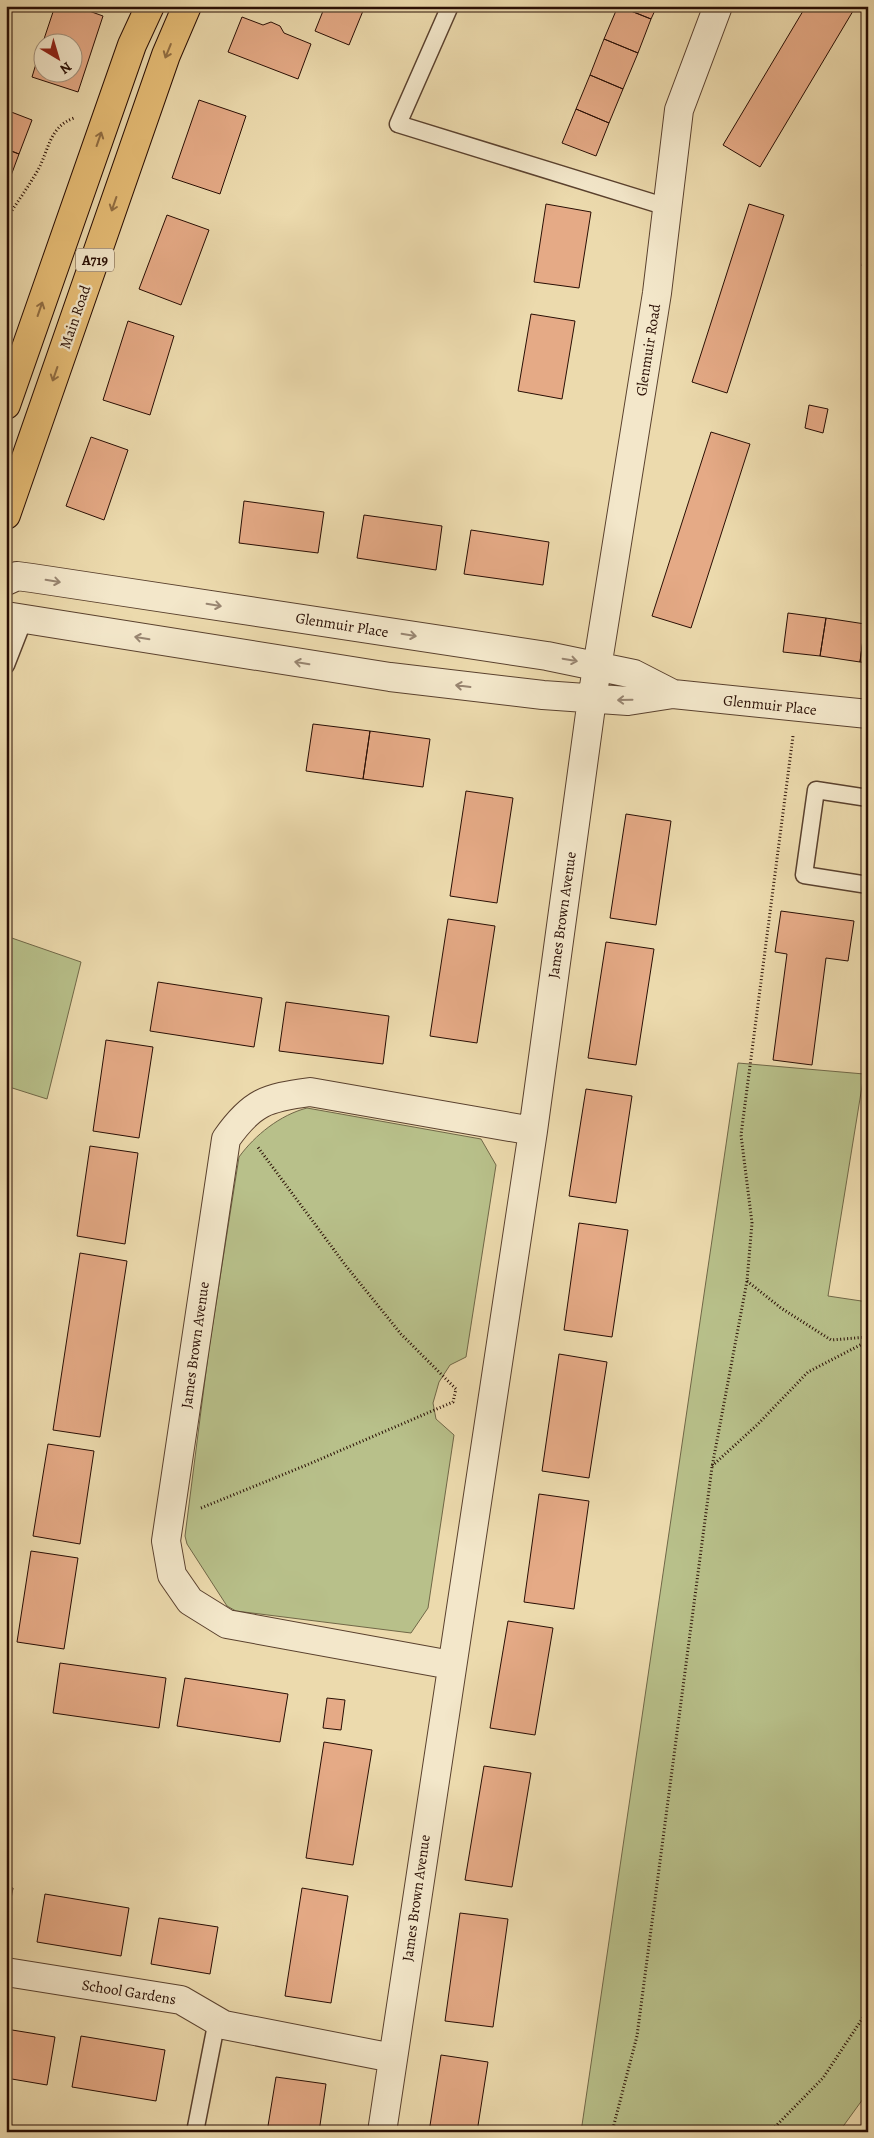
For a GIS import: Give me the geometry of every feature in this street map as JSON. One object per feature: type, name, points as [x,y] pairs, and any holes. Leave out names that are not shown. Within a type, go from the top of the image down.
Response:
[{"type":"main road","name":"A719","points":[[6,405],[132,45],[150,6]]},
{"type":"main road","name":"Main Road","points":[[6,515],[166,55],[187,6]]},
{"type":"street","name":"Glenmuir Road","points":[[592,699],[655,302],[679,110],[718,6]]},
{"type":"street","name":"Glenmuir Place","points":[[6,581],[17,576],[32,578],[597,665],[634,674],[673,694]]},
{"type":"street","name":"Glenmuir Place","points":[[15,618],[390,677],[592,699],[628,701],[673,694],[868,714]]},
{"type":"street","name":"James Brown Avenue","points":[[382,2132],[451,1664],[533,1131],[592,699]]},
{"type":"street","name":"James Brown Avenue","points":[[451,1664],[227,1624],[190,1601],[172,1575],[166,1541],[226,1139],[240,1120],[258,1105],[276,1096],[310,1092],[533,1131]]},
{"type":"street","name":"School Gardens","points":[[6,1972],[181,2000],[224,2025],[393,2058]]},
{"type":"lane","points":[[450,6],[398,124],[667,207]]},
{"type":"lane","points":[[6,665],[15,618]]},
{"type":"lane","points":[[868,798],[816,790],[804,876],[868,885]]},
{"type":"lane","points":[[195,2132],[217,2020]]},
{"type":"path","points":[[6,219],[39,168],[50,140],[66,121],[84,114],[106,121]]},
{"type":"path","points":[[612,2132],[637,2036],[712,1467],[747,1281],[752,1223],[741,1135],[797,708]]},
{"type":"path","points":[[171,1509],[196,1510],[309,1464],[453,1402],[456,1389],[401,1334],[346,1266],[264,1156],[240,1120]]},
{"type":"path","points":[[747,1281],[781,1308],[831,1340],[868,1339]]},
{"type":"path","points":[[712,1467],[757,1425],[808,1372],[868,1339]]},
{"type":"path","points":[[770,2132],[823,2078],[868,2010]]},
{"type":"green space","points":[[6,936],[81,962],[47,1099],[6,1086]]},
{"type":"green space","points":[[738,1063],[864,1074],[828,1296],[868,1302],[868,2092],[839,2132],[581,2132]]},
{"type":"green space","points":[[307,1108],[481,1139],[496,1165],[466,1357],[450,1365],[439,1382],[433,1403],[436,1419],[454,1435],[428,1608],[411,1633],[236,1611],[227,1606],[187,1544],[185,1536],[209,1348],[239,1157],[269,1127],[297,1111]]},
{"type":"building","points":[[55,6],[75,6],[103,16],[82,80],[82,32],[46,32]]},
{"type":"building","points":[[325,6],[365,6],[349,45],[315,31]]},
{"type":"building","points":[[618,6],[651,19],[638,53],[604,39]]},
{"type":"building","points":[[619,6],[657,6],[651,19]]},
{"type":"building","points":[[806,6],[856,6],[760,167],[723,145]]},
{"type":"building","points":[[242,17],[263,25],[271,22],[280,26],[284,33],[311,44],[298,79],[228,52]]},
{"type":"building","points":[[604,39],[638,53],[623,89],[590,75]]},
{"type":"building","points":[[590,75],[623,89],[609,123],[576,109]]},
{"type":"building","points":[[47,82],[81,82],[78,92]]},
{"type":"building","points":[[199,100],[246,116],[220,194],[172,178]]},
{"type":"building","points":[[576,109],[609,123],[596,156],[562,143]]},
{"type":"building","points":[[6,110],[32,120],[19,154],[6,149]]},
{"type":"building","points":[[6,149],[19,154],[9,181],[6,179]]},
{"type":"building","points":[[546,204],[591,212],[579,288],[534,282]]},
{"type":"building","points":[[749,204],[784,215],[727,393],[692,382]]},
{"type":"building","points":[[167,215],[209,230],[181,305],[139,289]]},
{"type":"building","points":[[865,248],[868,249],[868,268],[862,266]]},
{"type":"building","points":[[531,314],[575,321],[562,399],[518,391]]},
{"type":"building","points":[[128,321],[174,336],[150,415],[103,400]]},
{"type":"building","points":[[809,405],[828,409],[823,433],[805,428]]},
{"type":"building","points":[[711,432],[750,444],[691,628],[652,616]]},
{"type":"building","points":[[91,437],[128,450],[104,520],[66,506]]},
{"type":"building","points":[[244,501],[324,512],[318,553],[239,543]]},
{"type":"building","points":[[364,515],[442,526],[436,570],[357,558]]},
{"type":"building","points":[[471,530],[549,542],[543,585],[464,574]]},
{"type":"building","points":[[788,613],[826,618],[820,656],[783,652]]},
{"type":"building","points":[[826,618],[865,624],[860,662],[820,656]]},
{"type":"building","points":[[865,624],[868,624],[868,663],[860,662]]},
{"type":"building","points":[[313,724],[370,731],[363,779],[306,771]]},
{"type":"building","points":[[370,731],[430,739],[423,787],[363,779]]},
{"type":"building","points":[[466,791],[513,798],[497,903],[450,896]]},
{"type":"building","points":[[626,814],[671,821],[656,925],[610,918]]},
{"type":"building","points":[[781,911],[854,921],[848,961],[826,958],[812,1065],[773,1060],[787,954],[775,952]]},
{"type":"building","points":[[448,919],[495,926],[477,1043],[430,1036]]},
{"type":"building","points":[[606,942],[654,949],[636,1065],[588,1058]]},
{"type":"building","points":[[158,982],[262,998],[254,1047],[150,1031]]},
{"type":"building","points":[[286,1002],[389,1016],[383,1064],[279,1051]]},
{"type":"building","points":[[106,1040],[153,1047],[139,1138],[93,1131]]},
{"type":"building","points":[[586,1089],[632,1096],[616,1203],[569,1196]]},
{"type":"building","points":[[90,1146],[138,1153],[125,1244],[77,1236]]},
{"type":"building","points":[[579,1223],[628,1230],[612,1337],[564,1330]]},
{"type":"building","points":[[80,1253],[127,1261],[100,1437],[53,1430]]},
{"type":"building","points":[[559,1354],[607,1362],[589,1478],[542,1471]]},
{"type":"building","points":[[48,1444],[94,1451],[80,1544],[33,1536]]},
{"type":"building","points":[[539,1494],[589,1501],[574,1609],[524,1602]]},
{"type":"building","points":[[31,1551],[78,1558],[64,1649],[17,1642]]},
{"type":"building","points":[[508,1621],[553,1628],[535,1735],[490,1728]]},
{"type":"building","points":[[60,1663],[166,1678],[159,1728],[53,1713]]},
{"type":"building","points":[[185,1678],[288,1694],[280,1742],[177,1726]]},
{"type":"building","points":[[327,1698],[345,1700],[341,1730],[323,1728]]},
{"type":"building","points":[[324,1742],[372,1750],[353,1865],[306,1858]]},
{"type":"building","points":[[484,1766],[531,1773],[512,1887],[465,1880]]},
{"type":"building","points":[[6,1887],[13,1888],[6,1926]]},
{"type":"building","points":[[302,1888],[348,1896],[331,2003],[285,1996]]},
{"type":"building","points":[[45,1894],[129,1908],[121,1956],[37,1942]]},
{"type":"building","points":[[460,1913],[508,1919],[493,2027],[445,2021]]},
{"type":"building","points":[[159,1918],[218,1927],[210,1974],[151,1964]]},
{"type":"building","points":[[6,2029],[55,2037],[47,2085],[6,2078]]},
{"type":"building","points":[[81,2036],[165,2050],[156,2101],[72,2087]]},
{"type":"building","points":[[441,2055],[488,2062],[477,2132],[429,2132]]},
{"type":"building","points":[[276,2077],[326,2084],[319,2132],[267,2132]]}]
